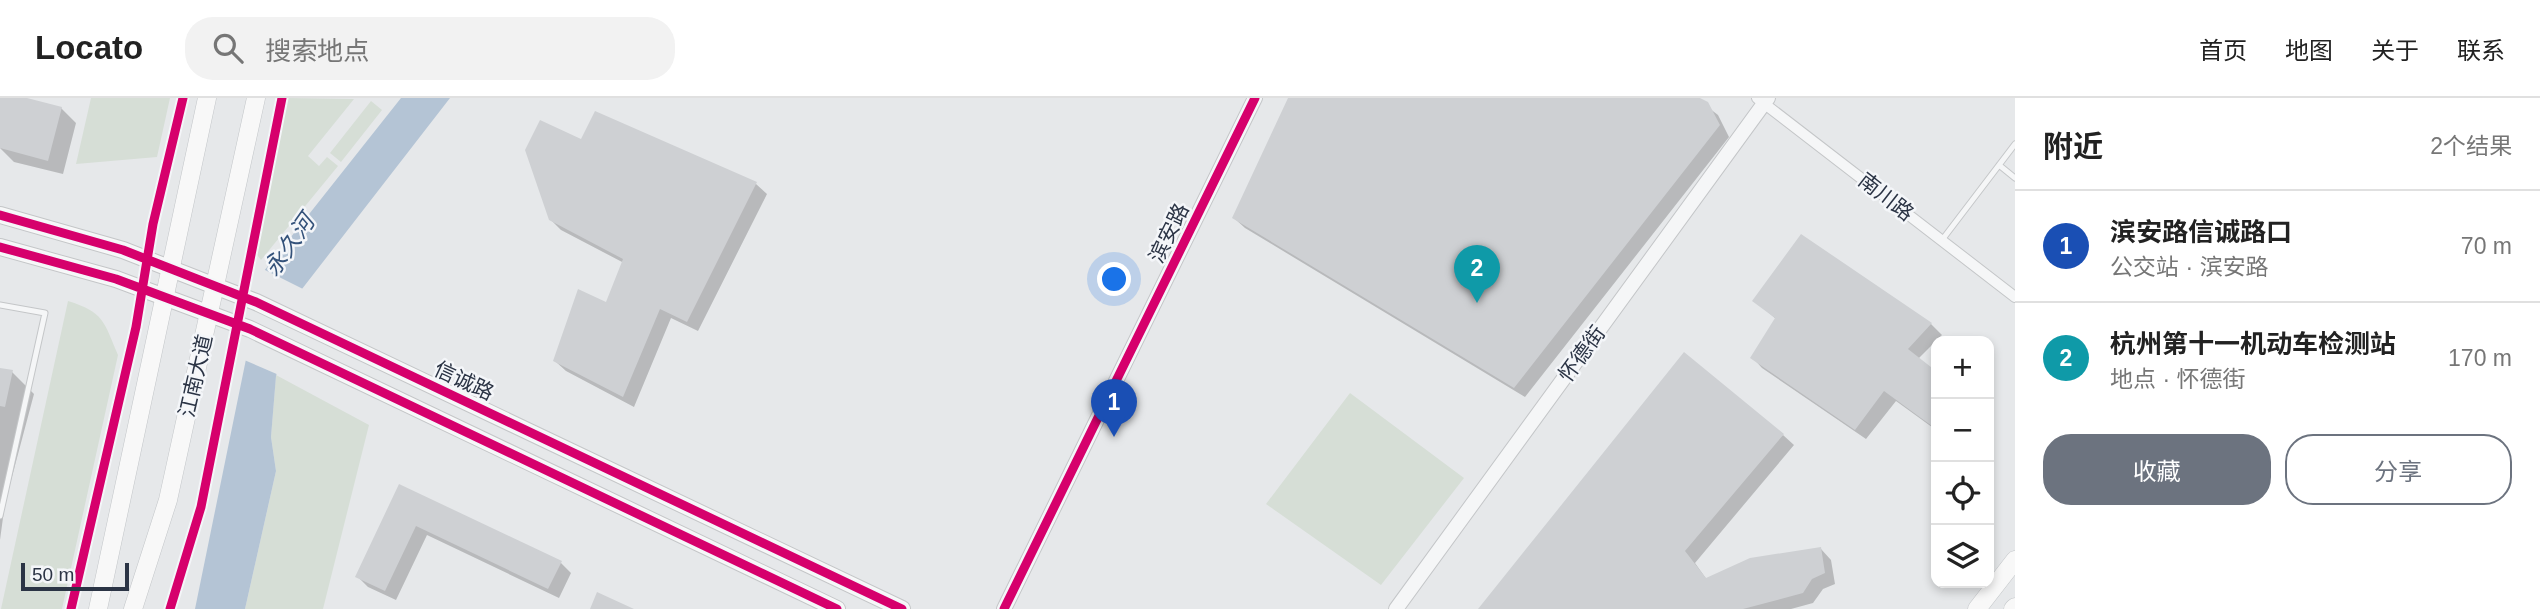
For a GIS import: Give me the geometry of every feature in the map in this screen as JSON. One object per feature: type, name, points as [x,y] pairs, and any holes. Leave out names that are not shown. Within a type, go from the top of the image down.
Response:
[{"type":"main road","points":[[97,609],[207,98]]},
{"type":"main road","name":"江南大道","points":[[133,609],[168,500],[256,98]]},
{"type":"main road","name":"信诚路","points":[[0,215],[123,250],[256,302],[902,609]]},
{"type":"main road","points":[[0,247],[116,279],[250,329],[837,609]]},
{"type":"main road","points":[[1977,609],[2015,560]]},
{"type":"street","name":"滨安路","points":[[1004,609],[1255,98]]},
{"type":"street","name":"南川路","points":[[1764,100],[2015,297]]},
{"type":"street","name":"怀德街","points":[[1396,609],[1764,100]]},
{"type":"lane","points":[[1942,240],[2015,144]]},
{"type":"lane","points":[[1999,165],[2015,178]]},
{"type":"lane","points":[[0,305],[46,313],[0,516]]},
{"type":"shaded area","points":[[91,98],[170,98],[157,157],[76,164]]},
{"type":"shaded area","points":[[287,98],[354,99],[308,156],[319,166],[327,157],[338,166],[261,260],[255,252]]},
{"type":"shaded area","points":[[371,101],[382,110],[341,162],[330,153]]},
{"type":"shaded area","points":[[68,301],[96,314],[118,355],[62,609],[1,609]]},
{"type":"shaded area","points":[[276,375],[369,425],[323,609],[245,609],[276,471],[271,437]]},
{"type":"shaded area","points":[[1350,393],[1464,478],[1381,585],[1266,504]]},
{"type":"water","name":"永久河","points":[[401,98],[450,98],[302,289],[276,376],[271,437],[276,471],[245,609],[195,609],[264,271]]},
{"type":"pier","points":[[263,269],[305,290],[279,375],[242,359]]},
{"type":"building","points":[[0,98],[27,98],[62,107],[48,161],[0,148]]},
{"type":"building","points":[[1288,98],[1700,98],[1708,102],[1720,125],[1514,388],[1232,218]]},
{"type":"building","points":[[595,111],[757,182],[687,322],[660,309],[623,397],[553,361],[578,289],[606,302],[623,259],[549,220],[525,150],[540,120],[581,139]]},
{"type":"building","points":[[1801,234],[1932,323],[1908,349],[1931,367],[1931,425],[1884,391],[1855,430],[1750,358],[1775,318],[1752,301]]},
{"type":"building","points":[[1684,352],[1784,434],[1685,551],[1706,578],[1750,558],[1821,547],[1825,573],[1812,579],[1803,593],[1743,609],[1478,609]]},
{"type":"building","points":[[0,368],[13,370],[5,407],[0,406]]},
{"type":"building","points":[[399,484],[562,561],[548,589],[416,526],[385,591],[355,577]]},
{"type":"building","points":[[597,592],[634,609],[590,609]]},
{"type":"cycle path","points":[[71,609],[136,327],[153,224],[183,98]]},
{"type":"cycle path","points":[[170,609],[201,507],[282,98]]},
{"type":"cycle path","points":[[1004,609],[1255,98]]},
{"type":"cycle path","points":[[0,215],[123,250],[256,302],[902,609]]},
{"type":"cycle path","points":[[0,247],[116,279],[250,329],[837,609]]},
{"type":"place","name":"杭州第十一机动车检测站","points":[[1477,303]]},
{"type":"place","name":"滨安路信诚路口","points":[[1114,437]]}]
